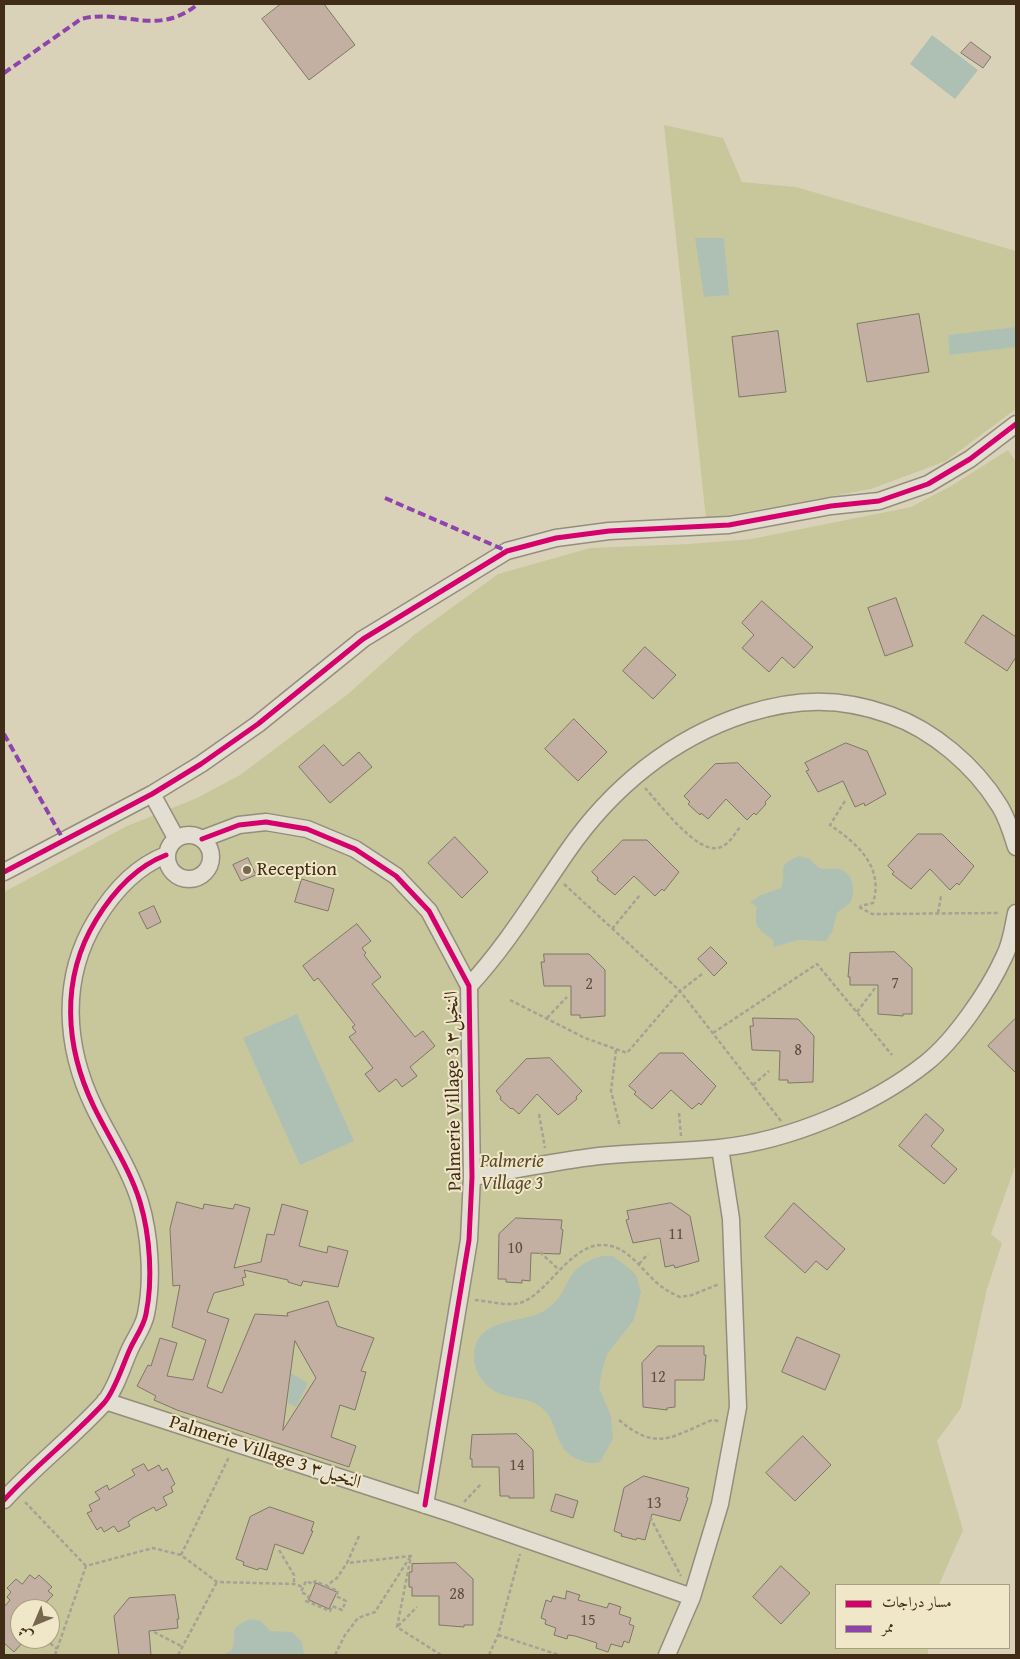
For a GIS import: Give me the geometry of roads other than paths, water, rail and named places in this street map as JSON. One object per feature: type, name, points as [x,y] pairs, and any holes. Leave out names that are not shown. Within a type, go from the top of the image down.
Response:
[{"type":"street","points":[[4,872],[152,794],[200,764],[258,724],[363,639],[507,551],[556,538],[609,530],[729,525],[831,506],[879,501],[928,484],[970,459],[1015,428]]},
{"type":"street","name":"Palmerie Village 3 النخيل٣","points":[[469,986],[505,945],[567,852],[588,825],[633,776],[670,750],[716,724],[778,704],[833,702],[865,706],[908,721],[948,748],[1000,806],[1016,847]]},
{"type":"street","points":[[152,794],[176,838],[169,846],[166,855],[172,872],[180,877],[189,879],[198,877],[206,872],[210,864],[211,855],[208,846],[202,839]]},
{"type":"street","name":"Palmerie Village 3 النخيل٣","points":[[176,838],[184,834],[194,835],[202,839],[239,825],[266,822],[307,829],[355,848],[396,876],[429,912],[469,986],[472,1177],[469,1240],[426,1505]]},
{"type":"street","points":[[8,1495],[105,1401],[146,1315],[149,1245],[140,1201],[94,1106],[74,1056],[70,1018],[72,977],[86,936],[108,899],[130,877],[151,861],[166,855]]},
{"type":"street","name":"Palmerie Village 3 النخيل٣","points":[[472,1177],[598,1156],[720,1148],[761,1140],[818,1124],[879,1094],[927,1062],[964,1021],[989,987],[1005,955],[1016,914]]},
{"type":"street","points":[[667,1655],[692,1597],[720,1504],[738,1407],[731,1219],[720,1148]]},
{"type":"street","name":"Palmerie Village 3 النخيل٣","points":[[105,1401],[525,1538],[692,1597]]},
{"type":"place","name":"Reception","points":[[247,870]]},
{"type":"park label","name":"Palmerie Village 3","points":[[512,1173]]}]
